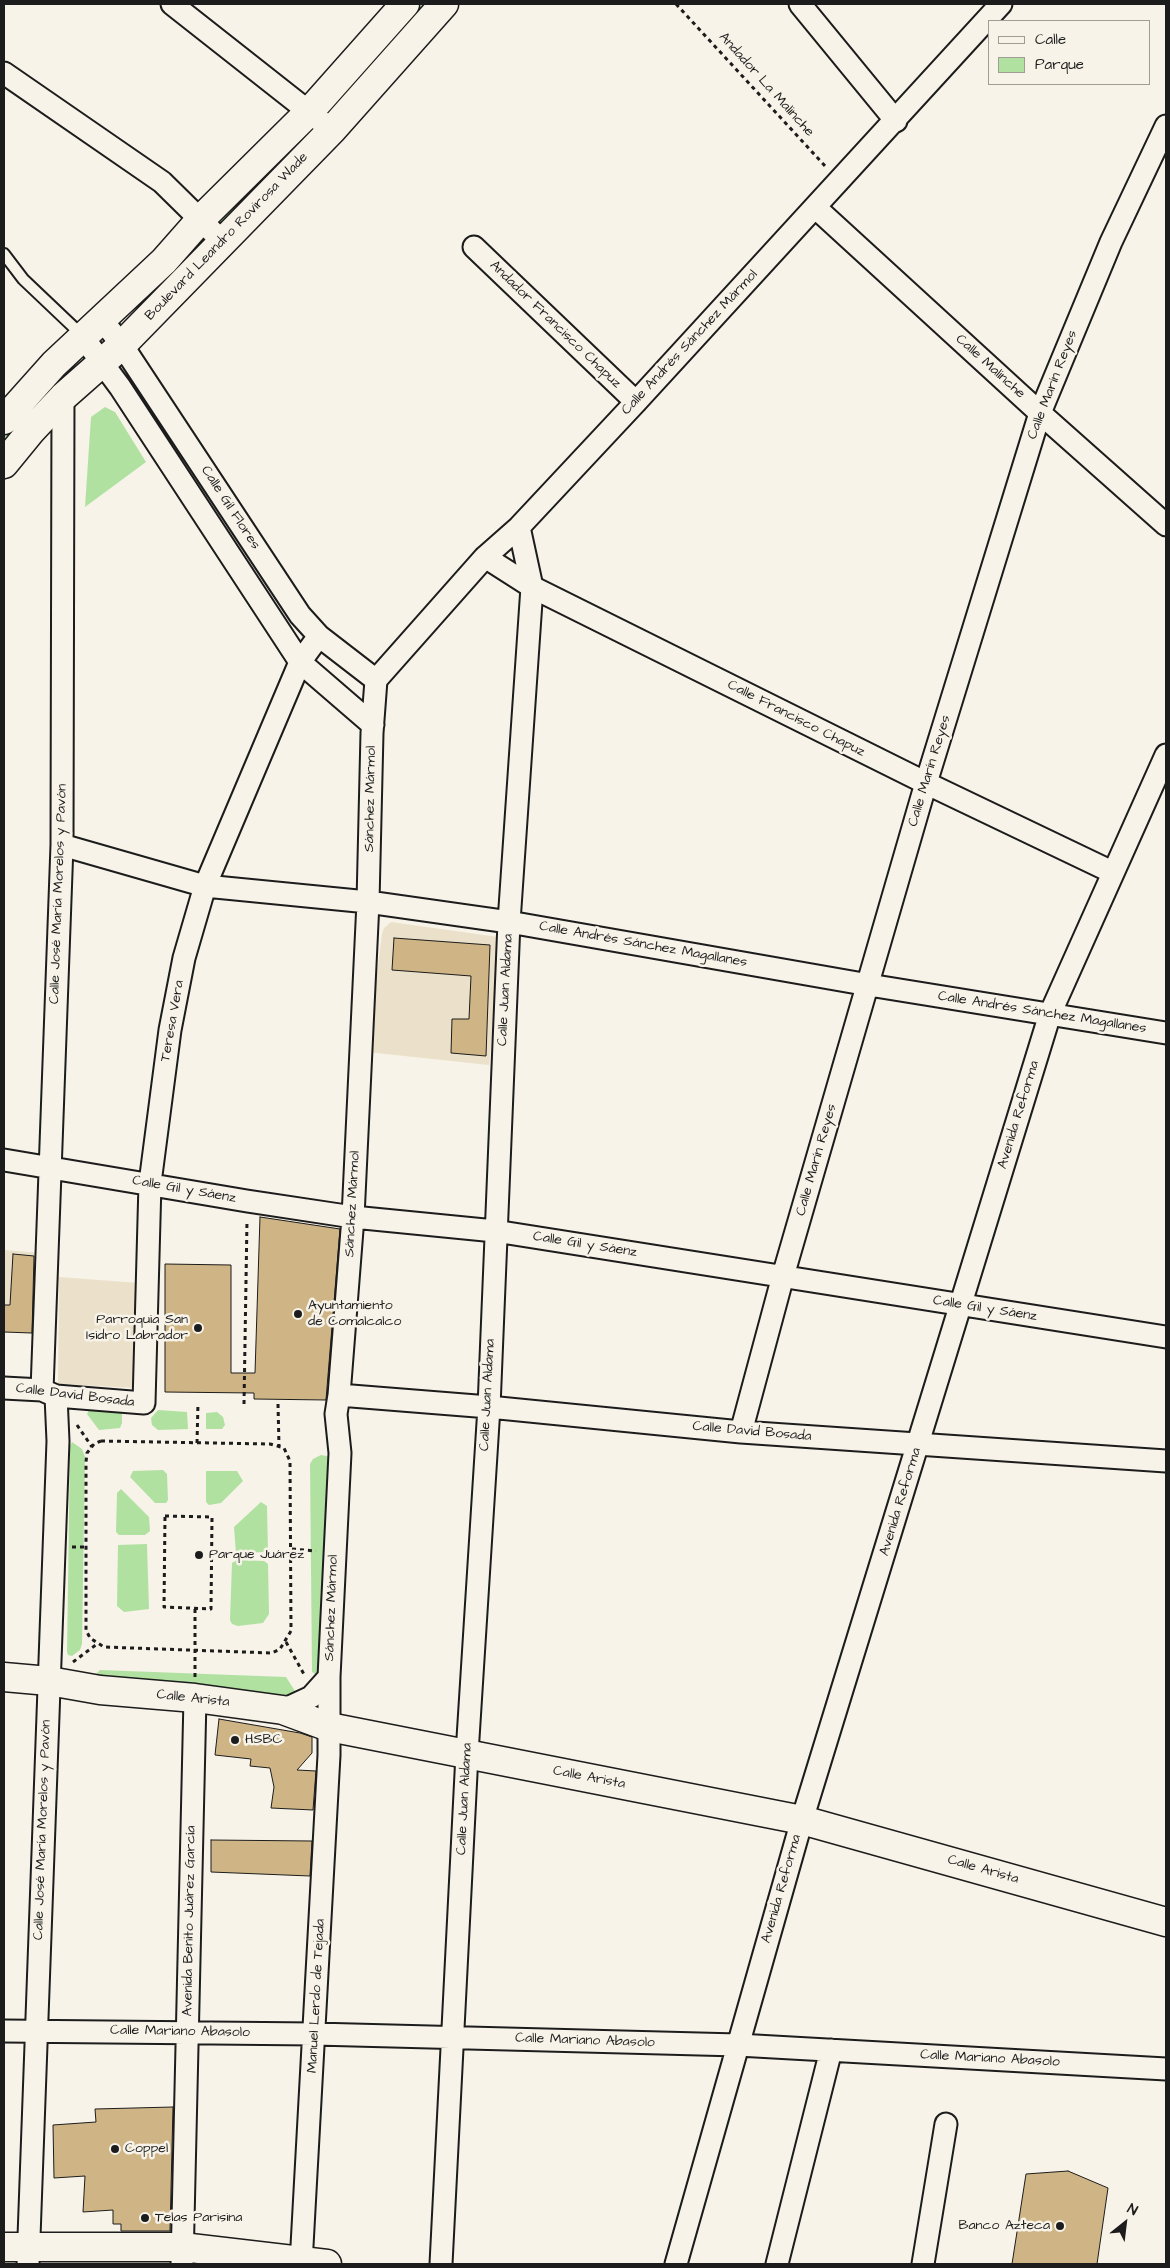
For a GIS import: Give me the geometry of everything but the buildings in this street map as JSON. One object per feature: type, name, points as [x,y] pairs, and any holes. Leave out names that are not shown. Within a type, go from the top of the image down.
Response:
[{"type":"street","points":[[172,4],[332,130]]},
{"type":"street","name":"Boulevard Leandro Rovirosa Wade","points":[[4,420],[54,364],[164,261],[201,219],[310,112],[405,4]]},
{"type":"street","name":"Boulevard Leandro Rovirosa Wade","points":[[4,464],[63,398],[112,353],[332,130],[444,4]]},
{"type":"street","points":[[800,4],[896,121]]},
{"type":"street","name":"Calle Andrés Sánchez Mármol","points":[[376,680],[485,557],[519,527],[636,402],[896,121],[1001,4]]},
{"type":"street","points":[[4,73],[162,182],[223,242]]},
{"type":"street","name":"Calle Marín Reyes","points":[[741,1432],[783,1276],[869,985],[926,783],[1040,413],[1111,242],[1166,126]]},
{"type":"street","name":"Calle Malinche","points":[[816,208],[1040,413],[1166,525]]},
{"type":"street","name":"Andador Francisco Chapuz","points":[[474,247],[636,402]]},
{"type":"street","name":"Calle Gil Flores","points":[[93,328],[300,614],[319,636],[376,680]]},
{"type":"street","points":[[112,353],[300,662],[373,725]]},
{"type":"street","name":"Calle José María Morelos y Pavón","points":[[20,2253],[36,2031],[58,1441],[49,1393],[49,1168],[62,845],[63,398]]},
{"type":"street","name":"Calle Juan Aldama","points":[[441,2264],[467,1754],[489,1407],[509,922],[532,587],[519,527]]},
{"type":"street","name":"Calle Francisco Chapuz","points":[[485,557],[532,587],[926,783],[1112,872]]},
{"type":"street","name":"Teresa Vera","points":[[145,1401],[150,1183],[170,1030],[184,958],[205,886],[300,662],[319,636]]},
{"type":"street","name":"Sánchez Mármol","points":[[329,1727],[329,1677],[340,1454],[336,1414],[353,1217],[368,902],[376,680]]},
{"type":"street","name":"Avenida Reforma","points":[[676,2264],[802,1820],[962,1306],[1050,1014],[1166,755]]},
{"type":"street","name":"Calle Andrés Sánchez Magallanes","points":[[62,845],[205,886],[368,902],[509,922],[869,985],[1166,1033]]},
{"type":"street","name":"Calle Gil y Sáenz","points":[[4,1160],[150,1183],[247,1201],[353,1217],[495,1232],[1166,1337]]},
{"type":"street","name":"Calle David Bosada","points":[[4,1388],[142,1404],[145,1401]]},
{"type":"street","name":"Calle David Bosada","points":[[339,1395],[489,1407],[741,1432],[1166,1461]]},
{"type":"street","name":"Calle Arista","points":[[4,1677],[49,1681],[100,1690],[195,1698],[283,1710],[329,1727],[802,1820],[1166,1922]]},
{"type":"street","points":[[283,1710],[314,1694],[329,1677]]},
{"type":"street","name":"Avenida Benito Juárez García","points":[[182,2256],[195,1698]]},
{"type":"street","name":"Manuel Lerdo de Tejada","points":[[310,2263],[315,2034],[329,1727]]},
{"type":"street","name":"Calle Mariano Abasolo","points":[[4,2032],[315,2034],[738,2045],[1166,2068]]},
{"type":"street","points":[[777,2264],[831,2050]]},
{"type":"street","points":[[923,2264],[946,2124]]},
{"type":"street","points":[[20,2253],[182,2256],[310,2263]]},
{"type":"lane","points":[[4,254],[23,279],[93,328]]},
{"type":"path","name":"Andador La Malinche","points":[[676,4],[839,182]]},
{"type":"path","points":[[244,1404],[247,1201]]},
{"type":"path","points":[[197,1443],[198,1403]]},
{"type":"path","points":[[278,1404],[279,1446]]},
{"type":"path","points":[[101,1441],[279,1446],[288,1453],[290,1461],[291,1631],[280,1649],[272,1653],[104,1648],[90,1638],[86,1630],[86,1462],[87,1454],[94,1444],[101,1441]]},
{"type":"path","points":[[165,1516],[212,1517],[211,1609],[195,1608],[164,1607],[165,1516]]},
{"type":"path","points":[[195,1608],[195,1698]]},
{"type":"path","points":[[286,1642],[314,1694]]},
{"type":"shaded area","points":[[391,922],[498,937],[502,941],[489,1065],[367,1052],[382,934],[384,928]]},
{"type":"shaded area","points":[[4,1250],[42,1253],[38,1334],[4,1332]]},
{"type":"shaded area","points":[[59,1277],[139,1283],[135,1388],[58,1384]]},
{"type":"green space","points":[[422,4],[430,4],[330,113],[326,109]]},
{"type":"green space","points":[[305,132],[308,135],[218,225],[216,221]]},
{"type":"green space","points":[[197,244],[200,248],[116,326],[115,321]]},
{"type":"green space","points":[[73,362],[76,365],[47,394],[4,443],[4,436],[9,430]]},
{"type":"green space","points":[[105,407],[115,412],[146,462],[85,507],[91,417]]},
{"type":"green space","points":[[90,1408],[116,1409],[122,1412],[120,1428],[99,1430],[87,1414]]},
{"type":"green space","points":[[158,1410],[187,1412],[188,1429],[158,1430],[152,1425],[151,1418]]},
{"type":"green space","points":[[217,1412],[223,1417],[225,1425],[222,1429],[206,1429],[206,1413]]},
{"type":"green space","points":[[72,1442],[82,1449],[85,1457],[82,1644],[80,1650],[72,1656],[68,1655],[67,1652],[70,1446]]},
{"type":"green space","points":[[321,1455],[331,1457],[320,1677],[312,1672],[310,1464],[313,1459]]},
{"type":"green space","points":[[163,1470],[167,1474],[168,1500],[166,1503],[155,1503],[130,1477],[133,1471]]},
{"type":"green space","points":[[206,1471],[237,1471],[243,1481],[221,1503],[209,1505],[206,1502]]},
{"type":"green space","points":[[121,1489],[149,1517],[150,1531],[145,1535],[119,1535],[116,1532],[117,1493]]},
{"type":"green space","points":[[261,1502],[267,1506],[268,1552],[236,1553],[234,1527]]},
{"type":"green space","points":[[147,1544],[149,1609],[124,1612],[117,1606],[118,1545]]},
{"type":"green space","points":[[237,1560],[264,1561],[268,1564],[269,1614],[263,1623],[238,1626],[232,1624],[230,1620],[232,1563]]},
{"type":"green space","points":[[100,1670],[286,1677],[295,1691],[292,1699],[94,1676]]},
{"type":"place","name":"Ayuntamiento de Comalcalco","points":[[298,1314]]},
{"type":"place","name":"Parroquia San Isidro Labrador","points":[[198,1328]]},
{"type":"place","name":"Parque Juárez","points":[[199,1555]]},
{"type":"place","name":"HSBC","points":[[235,1740]]},
{"type":"place","name":"Coppel","points":[[115,2149]]},
{"type":"place","name":"Telas Parisina","points":[[145,2218]]},
{"type":"place","name":"Banco Azteca","points":[[1060,2226]]}]
